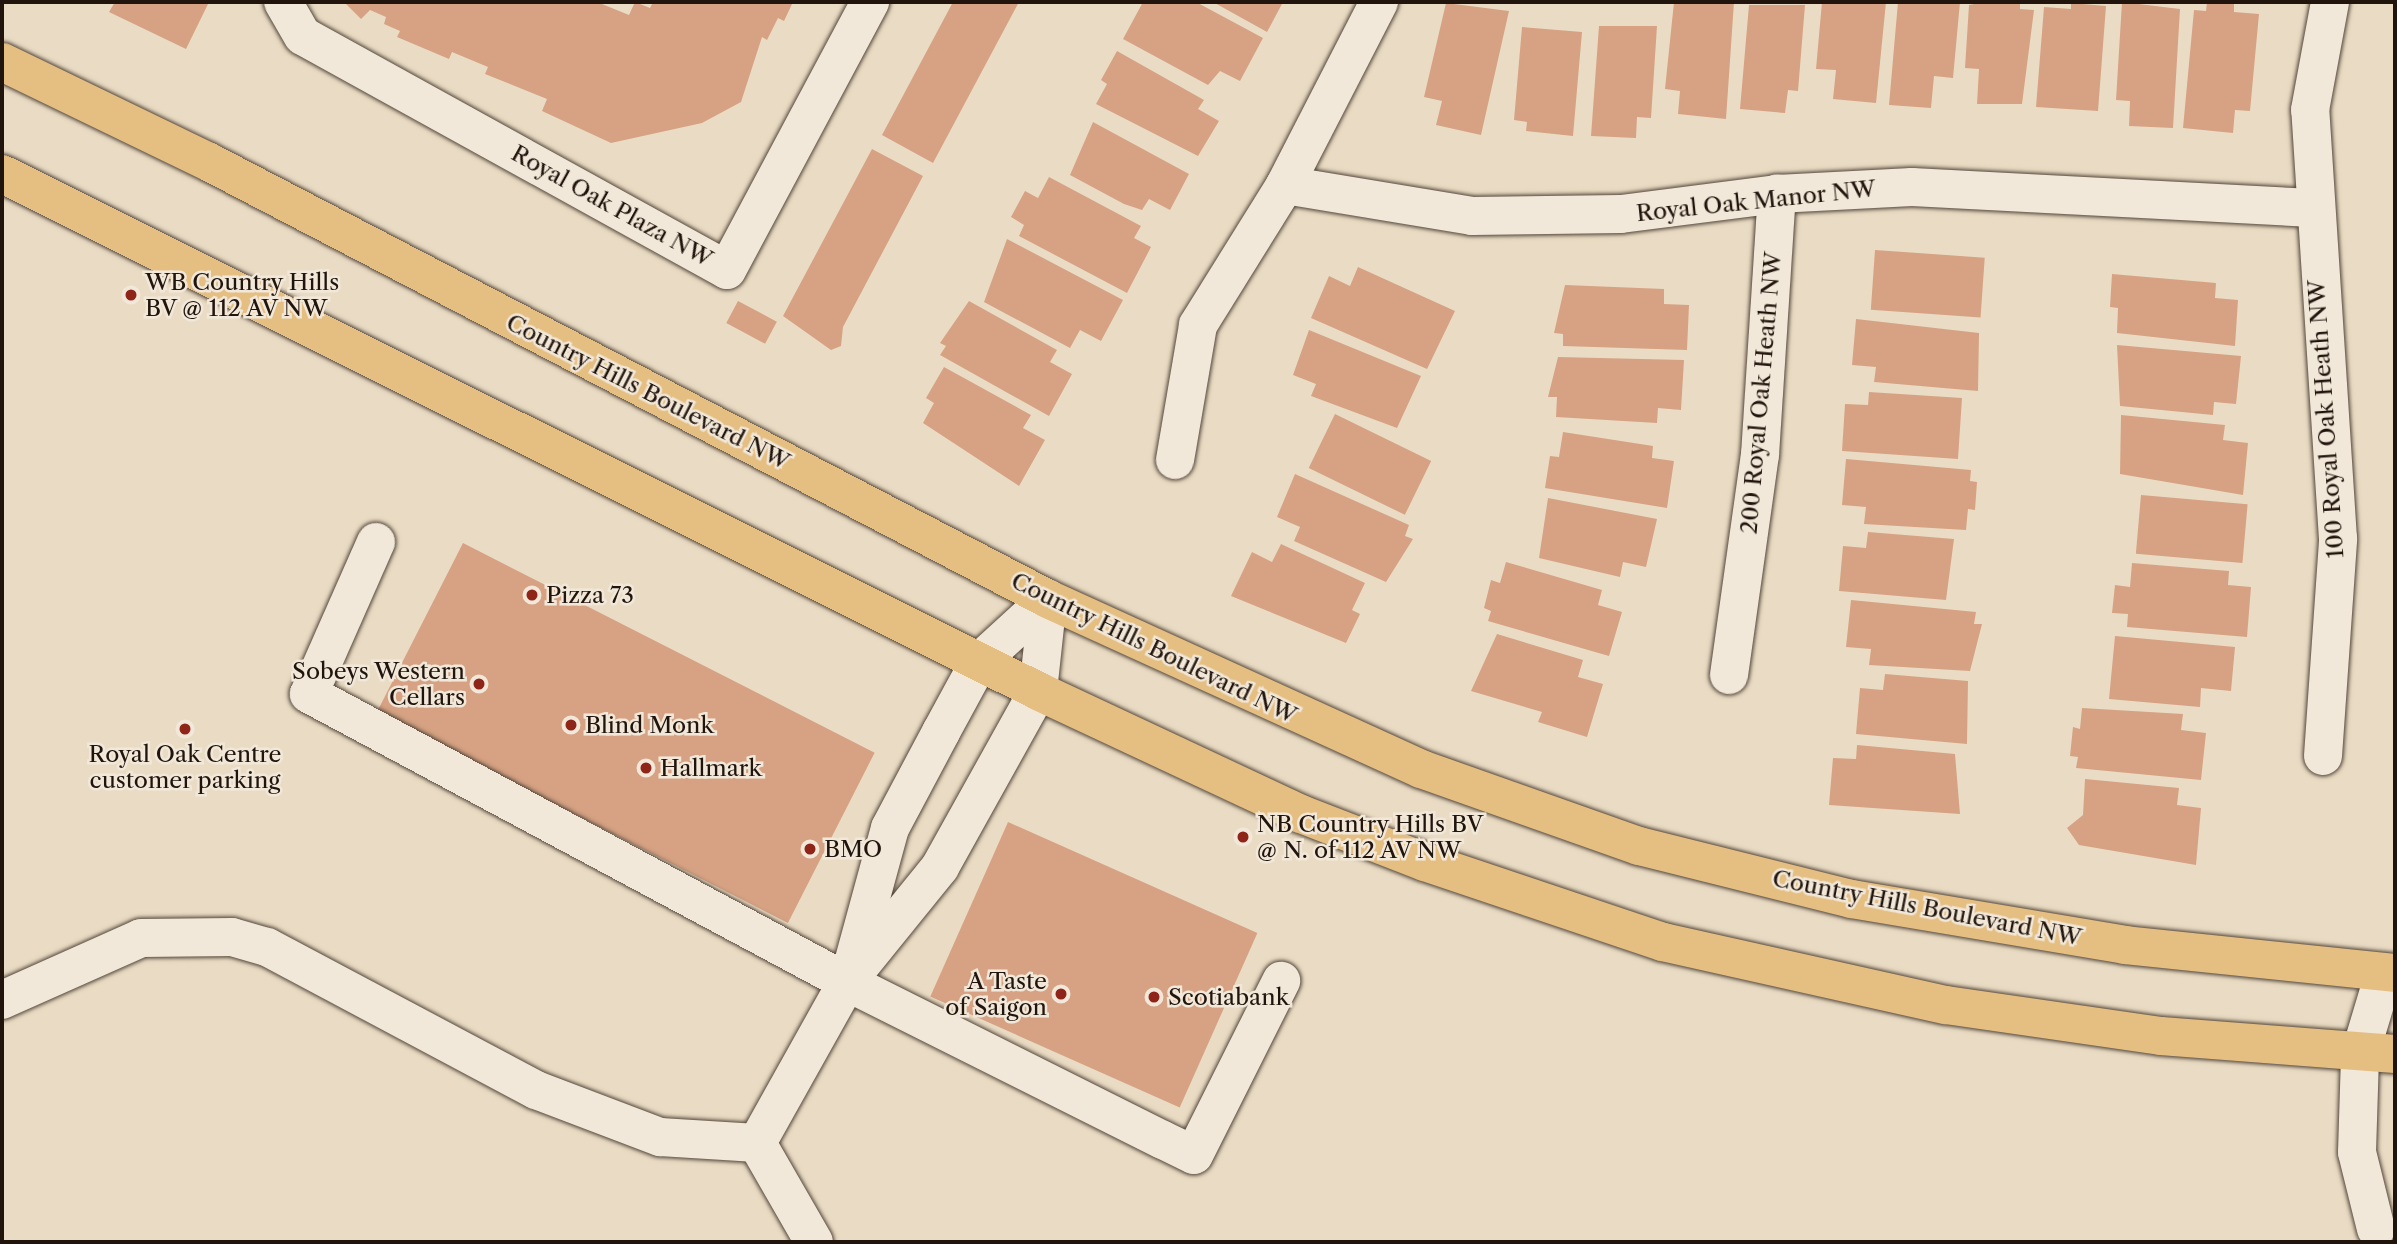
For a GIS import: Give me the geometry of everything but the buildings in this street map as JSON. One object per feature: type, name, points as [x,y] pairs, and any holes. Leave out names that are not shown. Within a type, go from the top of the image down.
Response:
[{"type":"main road","name":"Country Hills Boulevard NW","points":[[2,62],[209,162],[1048,599],[1320,727],[1639,846],[1851,899],[1993,924],[2391,983]]},
{"type":"main road","points":[[2,174],[979,662],[1301,814],[1663,942],[1946,1005],[2161,1036],[2378,1054]]},
{"type":"street","name":"Royal Oak Plaza NW","points":[[283,2],[303,36],[727,270],[870,2]]},
{"type":"street","points":[[1175,460],[1198,325],[1285,184],[1379,2]]},
{"type":"street","points":[[2312,208],[2309,110],[2330,2]]},
{"type":"street","name":"Royal Oak Manor NW","points":[[1285,184],[1472,216],[1621,214],[1777,194],[1912,187],[2312,208]]},
{"type":"street","name":"200 Royal Oak Heath NW","points":[[1729,675],[1760,455],[1777,194]]},
{"type":"street","name":"100 Royal Oak Heath NW","points":[[2312,208],[2338,539],[2323,756]]},
{"type":"street","points":[[376,542],[309,694],[847,982],[1194,1155],[1281,981]]},
{"type":"street","points":[[847,982],[890,828],[979,662],[1048,599]]},
{"type":"street","points":[[758,1143],[847,982],[940,867],[1038,691],[1048,599]]},
{"type":"street","points":[[2,1000],[141,938],[232,937],[267,947],[536,1090],[660,1137],[758,1143]]},
{"type":"street","points":[[2375,1236],[2357,1152],[2391,983]]},
{"type":"street","points":[[758,1143],[814,1242]]},
{"type":"street","points":[[2375,1236],[2395,1191]]},
{"type":"place","name":"WB Country Hills BV @ 112 AV NW","points":[[131,295]]},
{"type":"place","name":"Pizza 73","points":[[532,595]]},
{"type":"place","name":"Sobeys Western Cellars","points":[[479,684]]},
{"type":"place","name":"Blind Monk","points":[[571,725]]},
{"type":"place","name":"Royal Oak Centre customer parking","points":[[185,729]]},
{"type":"place","name":"Hallmark","points":[[646,768]]},
{"type":"place","name":"NB Country Hills BV @ N. of 112 AV NW","points":[[1243,837]]},
{"type":"place","name":"BMO","points":[[810,849]]},
{"type":"place","name":"A Taste of Saigon","points":[[1061,994]]},
{"type":"place","name":"Scotiabank","points":[[1154,997]]}]
